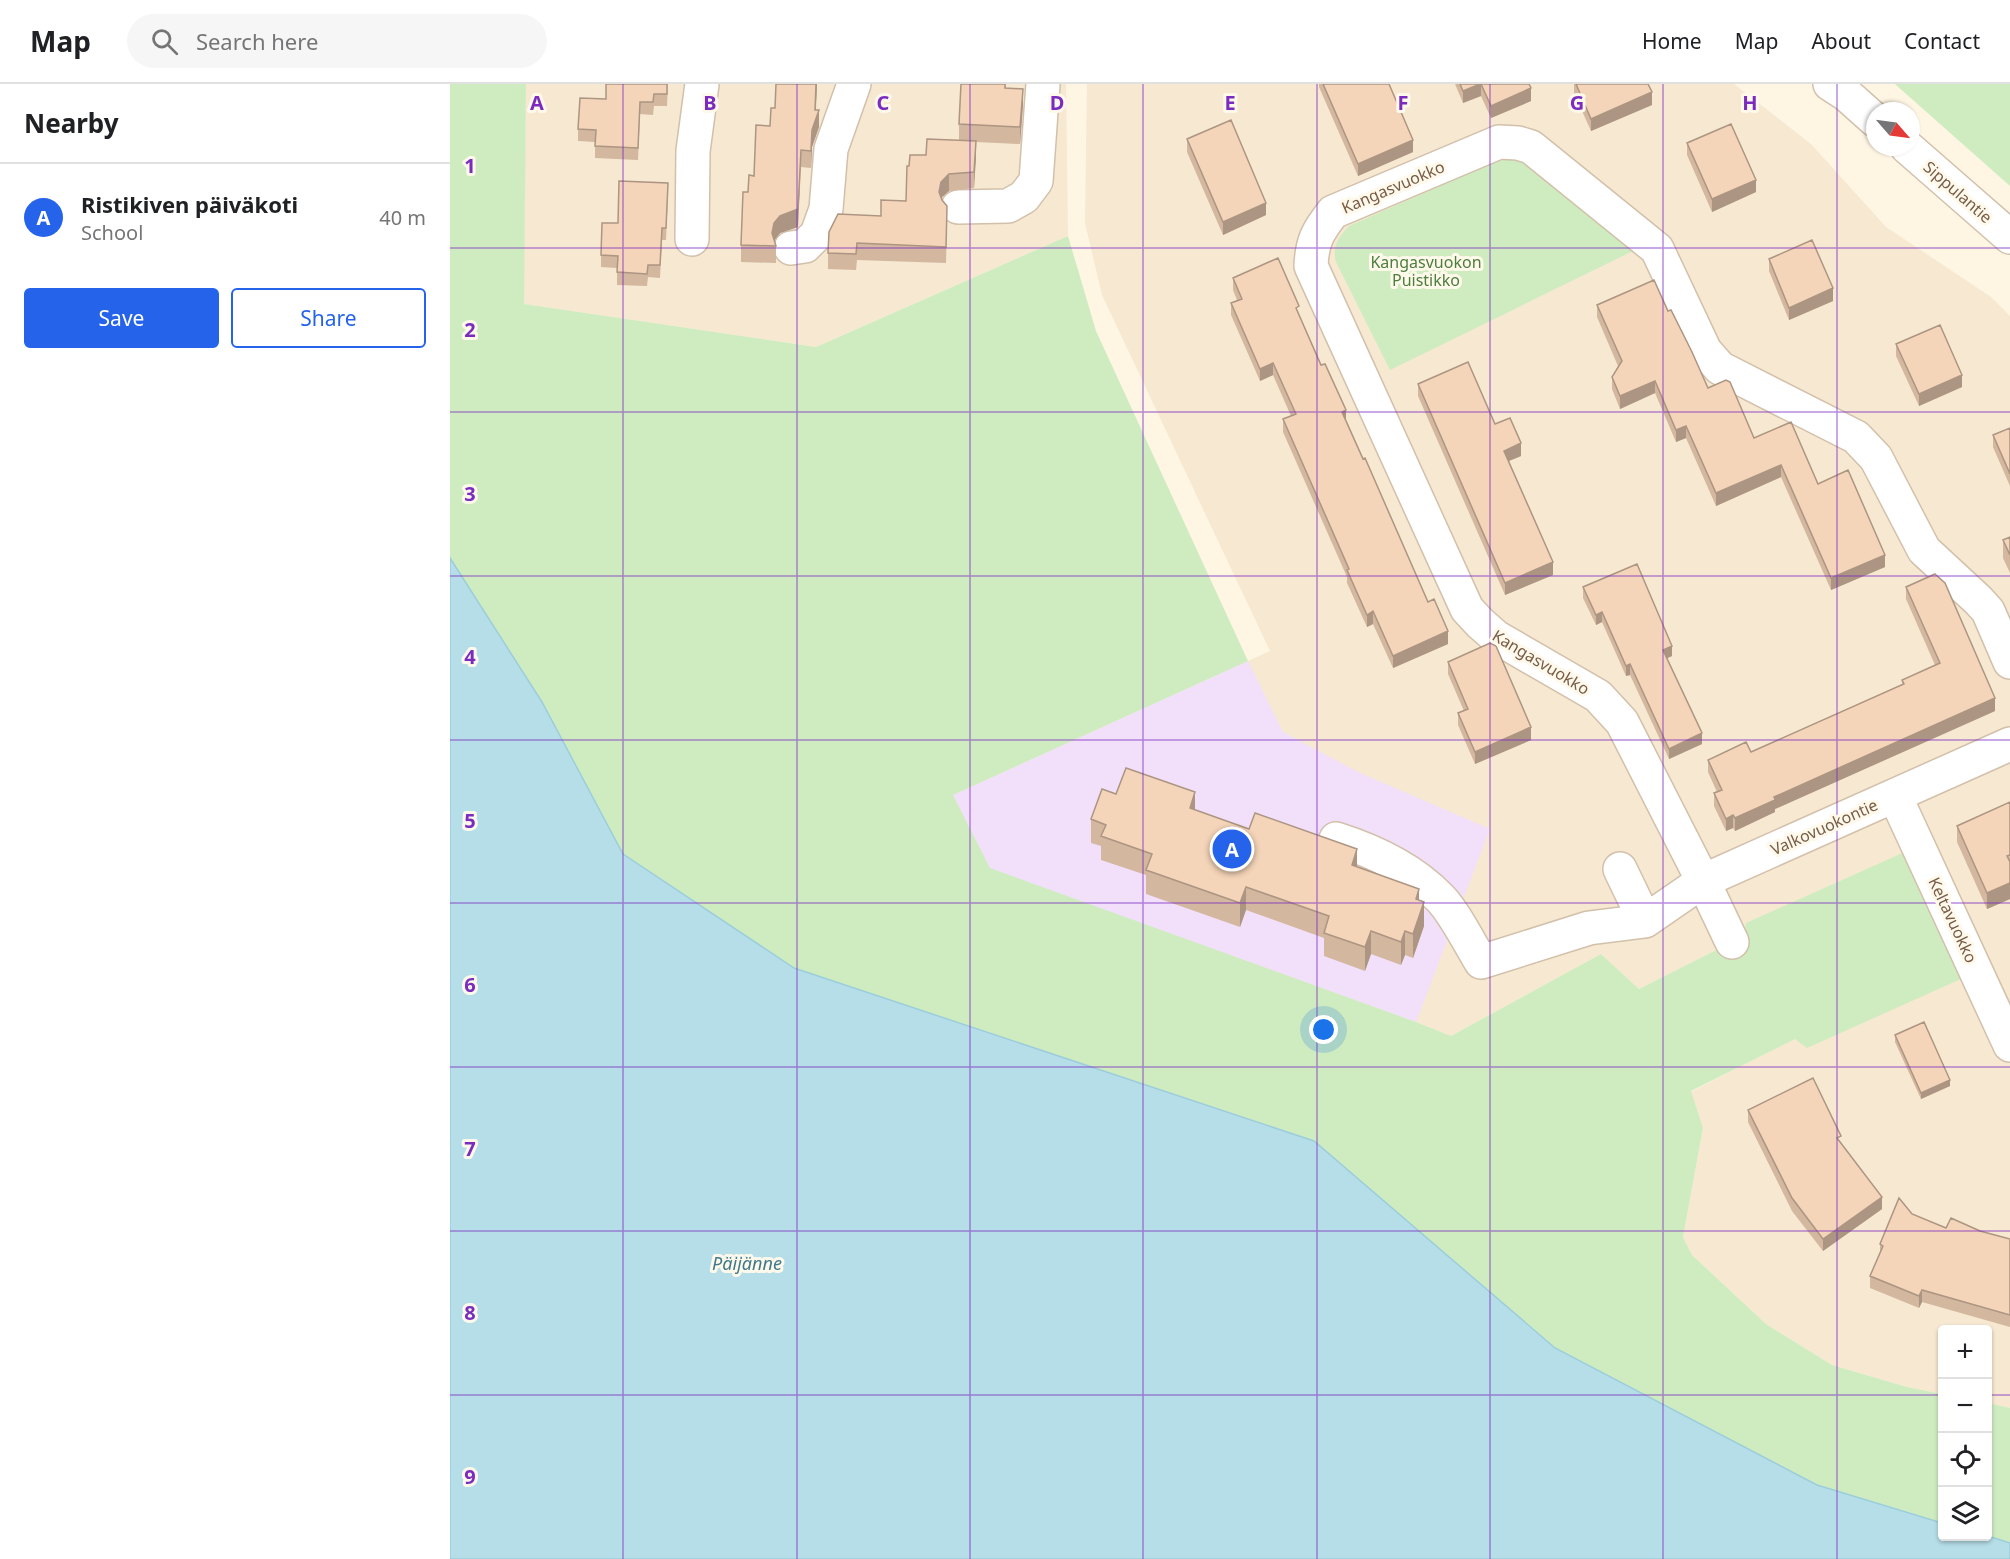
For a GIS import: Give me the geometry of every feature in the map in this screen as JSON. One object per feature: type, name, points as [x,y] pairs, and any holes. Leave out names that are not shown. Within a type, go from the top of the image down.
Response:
[{"type":"street","points":[[692,239],[693,152],[702,84]]},
{"type":"street","points":[[791,248],[806,246],[817,234],[826,209],[831,149],[854,84]]},
{"type":"street","points":[[958,207],[1008,206],[1024,197],[1036,181],[1043,84]]},
{"type":"street","points":[[1830,84],[1866,112]]},
{"type":"street","name":"Kangasvuokko","points":[[1732,942],[1622,722],[1598,696],[1496,637],[1467,609],[1311,266],[1312,248],[1319,230],[1334,212],[1499,142],[1518,143],[1531,147],[1657,249],[1705,351],[1720,368],[1856,437],[1876,458],[1924,550],[1988,611],[2010,662]]},
{"type":"street","name":"Sippulantie","points":[[1916,156],[2010,237]]},
{"type":"street","name":"Valkovuokontie","points":[[1645,921],[1703,881],[2010,744]]},
{"type":"street","name":"Keltavuokko","points":[[1895,796],[2010,1045]]},
{"type":"street","points":[[1336,839],[1354,844],[1407,869],[1442,900],[1481,962],[1589,928],[1645,921],[1620,869]]},
{"type":"shaded area","points":[[526,84],[1066,84],[1068,236],[816,347],[523,304]]},
{"type":"shaded area","points":[[1087,84],[1734,84],[1811,144],[1886,227],[1991,297],[2010,316],[2010,1408],[1992,1404],[1992,1325],[1938,1325],[1938,1393],[1907,1387],[1832,1365],[1766,1324],[1692,1255],[1683,1237],[1703,1128],[1691,1092],[1795,1038],[1744,936],[1639,989],[1601,954],[1451,1036],[990,869],[953,795],[1270,651],[1102,295],[1085,223]]},
{"type":"shaded area","points":[[1248,661],[1283,732],[1358,772],[1490,829],[1416,1022],[990,869],[953,795]]},
{"type":"green space","points":[[450,84],[526,84],[524,304],[816,347],[1068,236],[1096,331],[1248,661],[953,795],[990,868],[1451,1036],[1601,954],[1639,989],[1744,936],[1746,923],[1907,851],[1963,978],[1807,1048],[1795,1039],[1691,1091],[1703,1128],[1683,1237],[1692,1255],[1766,1324],[1832,1365],[1907,1387],[1938,1393],[1938,1522],[1817,1485],[1555,1348],[1314,1141],[794,969],[623,854],[542,702],[450,558]]},
{"type":"green space","points":[[2010,84],[2010,186],[1920,106],[1920,102],[1915,102],[1896,85]]},
{"type":"green space","name":"Kangasvuokon Puistikko","points":[[1508,159],[1523,162],[1637,249],[1390,370],[1336,262],[1335,247],[1339,238],[1349,226],[1497,161]]},
{"type":"green space","points":[[1992,1404],[2010,1408],[2010,1543],[1992,1537]]},
{"type":"water","name":"Päijänne","points":[[450,558],[542,702],[623,854],[794,968],[1314,1141],[1555,1348],[1817,1485],[1938,1522],[1938,1541],[1992,1541],[1992,1537],[2010,1543],[2010,1559],[450,1559]]},
{"type":"building","points":[[606,84],[667,84],[667,94],[654,94],[653,102],[640,102],[638,148],[595,146],[596,130],[578,129],[580,98],[606,99]]},
{"type":"building","points":[[776,84],[816,84],[815,110],[819,110],[812,130],[811,151],[801,150],[798,209],[780,216],[774,223],[772,233],[776,246],[741,245],[743,192],[748,192],[749,175],[754,176],[756,125],[770,126],[771,108],[775,108]]},
{"type":"building","points":[[961,84],[1005,84],[1005,88],[1023,89],[1020,127],[959,124]]},
{"type":"building","points":[[1323,84],[1389,84],[1413,140],[1358,164]]},
{"type":"building","points":[[1460,84],[1480,84],[1463,91]]},
{"type":"building","points":[[1481,84],[1529,84],[1531,88],[1491,106]]},
{"type":"building","points":[[1576,84],[1648,84],[1652,92],[1591,119]]},
{"type":"building","points":[[1231,120],[1266,203],[1223,222],[1187,139]]},
{"type":"building","points":[[1731,124],[1756,180],[1712,199],[1687,143]]},
{"type":"building","points":[[927,139],[976,141],[974,172],[949,174],[941,182],[939,192],[947,206],[946,247],[857,243],[856,254],[828,253],[829,232],[838,214],[881,216],[881,200],[906,201],[907,166],[909,166],[910,155],[926,155]]},
{"type":"building","points":[[619,181],[668,183],[666,228],[662,228],[660,265],[648,265],[647,274],[617,272],[618,256],[601,255],[602,223],[618,223]]},
{"type":"building","points":[[1812,240],[1833,288],[1789,308],[1769,259]]},
{"type":"building","points":[[1278,258],[1299,306],[1296,308],[1321,365],[1325,364],[1346,410],[1342,412],[1363,459],[1365,458],[1428,602],[1434,599],[1448,631],[1393,656],[1373,611],[1367,615],[1283,419],[1296,414],[1273,363],[1260,369],[1231,303],[1242,299],[1233,278]]},
{"type":"building","points":[[1654,280],[1708,388],[1726,380],[1730,382],[1754,438],[1791,422],[1818,484],[1848,470],[1885,555],[1831,578],[1781,465],[1716,493],[1686,426],[1676,430],[1655,381],[1620,396],[1612,377],[1622,361],[1597,305]]},
{"type":"building","points":[[1940,325],[1962,375],[1919,394],[1896,344]]},
{"type":"building","points":[[1468,362],[1495,424],[1510,418],[1521,443],[1504,451],[1553,562],[1505,583],[1418,384]]},
{"type":"building","points":[[2010,428],[2010,474],[1993,435]]},
{"type":"building","points":[[2010,537],[2010,555],[2003,540]]},
{"type":"building","points":[[1637,564],[1672,646],[1663,650],[1702,733],[1669,749],[1630,664],[1626,666],[1602,612],[1596,615],[1583,587]]},
{"type":"building","points":[[1935,574],[1945,583],[1995,698],[1774,797],[1775,800],[1735,818],[1733,815],[1726,819],[1714,793],[1722,790],[1708,760],[1746,742],[1751,752],[1904,684],[1902,680],[1940,663],[1906,587]]},
{"type":"building","points":[[1490,643],[1496,646],[1531,727],[1475,752],[1458,713],[1468,709],[1448,662]]},
{"type":"building","points":[[1126,768],[1195,792],[1190,808],[1249,829],[1255,813],[1357,849],[1352,865],[1419,889],[1416,899],[1424,902],[1413,934],[1405,931],[1401,942],[1371,931],[1365,947],[1324,933],[1329,916],[1246,887],[1240,903],[1146,870],[1152,854],[1101,836],[1106,825],[1091,819],[1102,789],[1116,794]]},
{"type":"building","points":[[2010,802],[2010,855],[2007,856],[2010,862],[2010,883],[1987,893],[1957,826]]},
{"type":"building","points":[[1924,1022],[1950,1080],[1921,1093],[1895,1035]]},
{"type":"building","points":[[1813,1078],[1841,1136],[1837,1138],[1882,1197],[1823,1239],[1792,1198],[1748,1110]]},
{"type":"building","points":[[1899,1198],[1912,1214],[1946,1228],[1951,1218],[1980,1231],[2010,1239],[2010,1315],[1922,1290],[1919,1296],[1870,1276]]},
{"type":"place","name":"Ristikiven päiväkoti","points":[[1232,849]]}]
